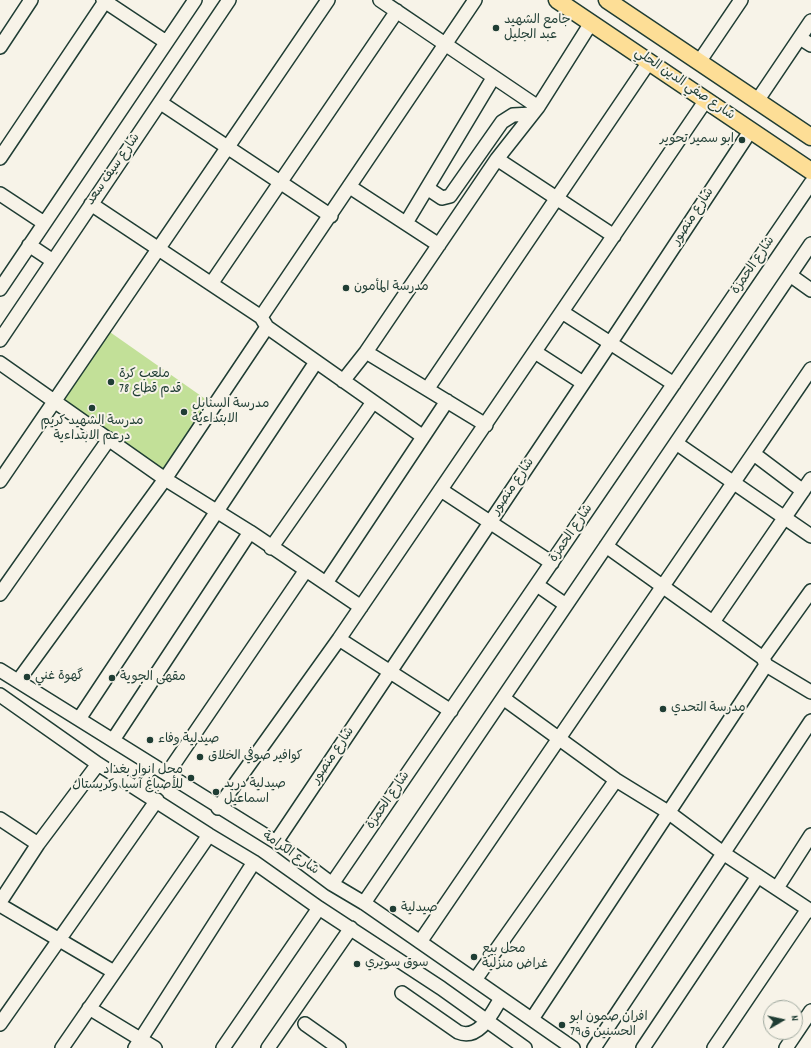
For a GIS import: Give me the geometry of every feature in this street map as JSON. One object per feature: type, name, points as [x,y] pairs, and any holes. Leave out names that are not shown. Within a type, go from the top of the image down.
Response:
[{"type":"main road","name":"شارع صفي الدين الحلي","points":[[556,0],[811,171]]},
{"type":"main road","points":[[607,0],[624,5],[699,62],[811,137]]},
{"type":"street","points":[[0,47],[31,0]]},
{"type":"street","points":[[0,158],[105,0],[166,42]]},
{"type":"street","name":"شارع سيف سعد","points":[[0,289],[195,0]]},
{"type":"street","name":"شارع سيف سعد","points":[[0,340],[90,204],[161,103],[230,0]]},
{"type":"street","points":[[0,481],[328,0]]},
{"type":"street","points":[[380,0],[493,78],[535,111]]},
{"type":"street","points":[[18,681],[165,478],[331,216],[475,0]]},
{"type":"street","points":[[699,62],[741,0]]},
{"type":"street","points":[[211,284],[397,11]]},
{"type":"street","points":[[757,101],[811,21]]},
{"type":"street","points":[[343,381],[366,352],[497,159],[535,111],[591,23]]},
{"type":"street","points":[[800,38],[811,45]]},
{"type":"street","points":[[428,388],[649,62]]},
{"type":"street","points":[[406,223],[493,78]]},
{"type":"street","points":[[218,808],[340,639],[706,100]]},
{"type":"street","points":[[161,103],[331,216]]},
{"type":"street","points":[[427,188],[442,198],[450,196],[502,122],[513,115],[535,111]]},
{"type":"street","name":"شارع منصور","points":[[276,842],[583,384],[751,130]]},
{"type":"street","points":[[497,159],[614,236]]},
{"type":"street","name":"شارع الحمزة","points":[[332,884],[811,183]]},
{"type":"street","points":[[350,187],[439,245]]},
{"type":"street","points":[[0,194],[44,223]]},
{"type":"street","points":[[90,204],[211,284],[316,362],[422,436]]},
{"type":"street","points":[[364,903],[811,244]]},
{"type":"street","points":[[29,245],[52,261]]},
{"type":"street","points":[[790,275],[811,290]]},
{"type":"street","points":[[562,312],[611,342],[674,384]]},
{"type":"street","points":[[366,352],[428,388],[486,425]]},
{"type":"street","points":[[536,352],[583,384]]},
{"type":"street","points":[[79,719],[316,362]]},
{"type":"street","points":[[0,363],[165,478],[250,532],[271,548],[326,583],[361,608]]},
{"type":"street","points":[[420,942],[811,369]]},
{"type":"street","points":[[326,583],[422,436],[447,401]]},
{"type":"street","points":[[271,548],[373,402]]},
{"type":"street","points":[[0,594],[110,439]]},
{"type":"street","points":[[676,443],[811,536]]},
{"type":"street","points":[[754,454],[803,491]]},
{"type":"street","points":[[713,622],[811,479]]},
{"type":"street","points":[[441,490],[491,521],[552,563]]},
{"type":"street","points":[[113,740],[250,532]]},
{"type":"street","points":[[606,546],[713,622],[764,662],[811,692]]},
{"type":"street","points":[[167,774],[306,570]]},
{"type":"street","points":[[536,585],[566,605]]},
{"type":"street","points":[[532,1019],[811,591]]},
{"type":"street","points":[[340,639],[451,711]]},
{"type":"street","name":"شارع الكرامة","points":[[0,670],[167,774],[218,808],[276,842],[332,884],[364,903],[573,1048]]},
{"type":"street","name":"شارع الكرامة","points":[[0,694],[98,764],[254,862],[319,908],[441,988],[525,1048]]},
{"type":"street","points":[[503,698],[616,780],[668,812],[723,853],[809,910],[714,1048]]},
{"type":"street","points":[[594,1048],[811,721]]},
{"type":"street","points":[[0,902],[38,844],[98,764]]},
{"type":"street","points":[[137,788],[152,765]]},
{"type":"street","points":[[475,980],[616,780]]},
{"type":"street","points":[[0,1024],[157,800]]},
{"type":"street","points":[[0,819],[38,844]]},
{"type":"street","points":[[63,1048],[209,835]]},
{"type":"street","points":[[777,888],[811,835]]},
{"type":"street","points":[[138,1043],[254,862]]},
{"type":"street","points":[[643,1048],[758,876]]},
{"type":"street","points":[[0,905],[114,972]]},
{"type":"street","points":[[223,1048],[319,908]]},
{"type":"street","points":[[268,1048],[351,928]]},
{"type":"street","points":[[402,992],[458,1032],[466,1036],[474,1034],[487,1021],[501,998]]},
{"type":"street","points":[[89,1008],[138,1043],[155,1048]]},
{"type":"street","points":[[786,1048],[811,1011]]},
{"type":"street","points":[[304,1024],[339,1048]]},
{"type":"green space","points":[[107,330],[214,405],[165,479],[55,401]]},
{"type":"place","name":"جامع الشهيد عبد الجليل","points":[[496,28]]},
{"type":"place","name":"ابو سمير تحوير","points":[[742,140]]},
{"type":"place","name":"مدرسة المأمون","points":[[346,288]]},
{"type":"place","name":"ملعب كرة قدم قطاع 78","points":[[111,382]]},
{"type":"place","name":"مدرسة الشهيد كريم درعم الابتداءية","points":[[92,408]]},
{"type":"place","name":"مدرسة السنابل الابتداءية","points":[[184,412]]},
{"type":"place","name":"گهوة غني","points":[[27,677]]},
{"type":"place","name":"مقهى الجوية","points":[[112,678]]},
{"type":"place","name":"مدرسة التحدي","points":[[663,709]]},
{"type":"place","name":"صيدلية وفاء","points":[[150,740]]},
{"type":"place","name":"كوافير صوفي الخلاق","points":[[200,757]]},
{"type":"place","name":"محل انوار بغداد للأصباغ آسيا وكريستال","points":[[191,778]]},
{"type":"place","name":"صيدلية دريد اسماعيل","points":[[216,792]]},
{"type":"place","name":"صيدلية","points":[[393,909]]},
{"type":"place","name":"محل بيع غراض منزلية","points":[[474,957]]},
{"type":"place","name":"سوق سويري","points":[[357,964]]},
{"type":"place","name":"افران صمون ابو الحسنين ق79","points":[[562,1025]]}]
